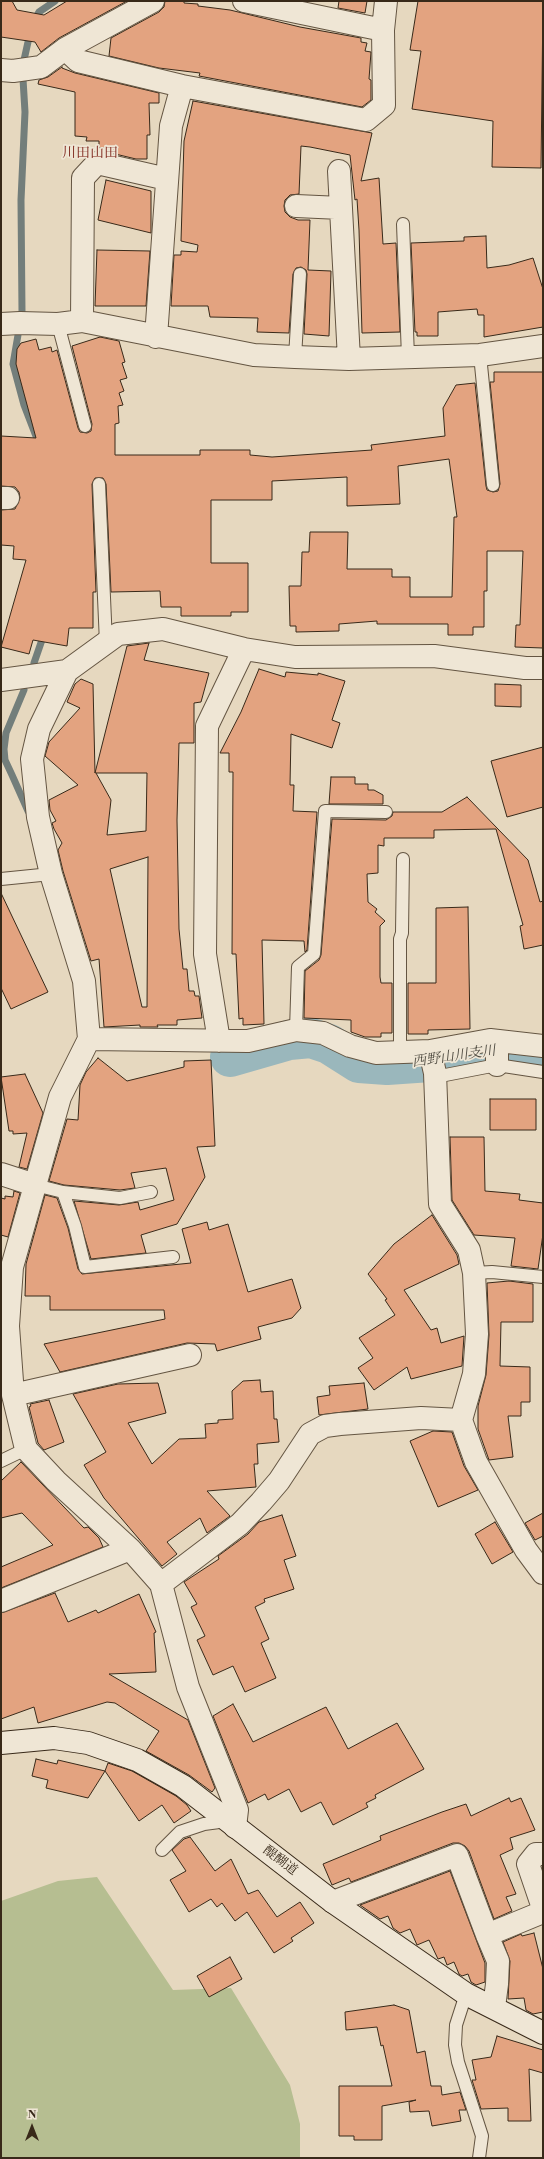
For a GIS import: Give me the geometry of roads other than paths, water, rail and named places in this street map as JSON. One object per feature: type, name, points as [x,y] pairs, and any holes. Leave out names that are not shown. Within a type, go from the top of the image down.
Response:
[{"type":"street","points":[[1,70],[13,71],[41,67],[65,49],[153,1]]},
{"type":"street","points":[[244,1],[383,30]]},
{"type":"street","points":[[65,49],[78,61],[182,86],[366,120],[384,105],[383,30],[386,1]]},
{"type":"street","points":[[156,337],[171,126],[182,86]]},
{"type":"street","points":[[82,321],[83,178],[97,163],[167,179]]},
{"type":"street","points":[[338,171],[349,359]]},
{"type":"street","points":[[296,206],[341,208]]},
{"type":"street","points":[[1,324],[58,324],[82,321],[156,337],[254,355],[295,357],[349,359],[480,355],[543,346]]},
{"type":"street","points":[[1,680],[67,671],[118,634],[163,629],[244,649],[295,657],[434,656],[525,668],[543,668]]},
{"type":"street","points":[[219,1041],[205,954],[207,726],[244,649]]},
{"type":"street","points":[[67,671],[39,729],[32,759],[38,817],[51,874],[84,981],[89,1039],[60,1097],[12,1267],[8,1326],[13,1395],[26,1449],[56,1481],[130,1550],[161,1584],[188,1687],[237,1810],[231,1824]]},
{"type":"street","points":[[89,1039],[248,1041],[296,1030],[323,1033],[350,1046],[376,1053],[430,1051],[490,1040],[543,1046]]},
{"type":"street","points":[[497,1042],[497,1065]]},
{"type":"street","points":[[430,1051],[435,1077],[440,1204],[470,1250],[474,1273],[477,1334],[474,1374],[461,1420],[476,1462],[526,1550],[543,1573]]},
{"type":"street","points":[[1,1174],[35,1185]]},
{"type":"street","points":[[13,1395],[190,1356]]},
{"type":"street","points":[[161,1584],[240,1524],[262,1502],[279,1481],[310,1434],[325,1426],[340,1424],[421,1418],[461,1420]]},
{"type":"street","points":[[1,1601],[130,1550]]},
{"type":"street","name":"醍醐道","points":[[1,1743],[54,1738],[95,1746],[137,1760],[182,1786],[333,1902],[466,1994],[543,2033]]},
{"type":"street","points":[[543,1854],[536,1854],[528,1864],[543,1908]]},
{"type":"street","points":[[333,1902],[457,1855],[498,1961],[494,2007]]},
{"type":"street","points":[[487,1935],[543,1912]]},
{"type":"lane","points":[[403,224],[408,357]]},
{"type":"lane","points":[[295,357],[300,274]]},
{"type":"lane","points":[[58,324],[85,426]]},
{"type":"lane","points":[[480,355],[493,485]]},
{"type":"lane","points":[[99,484],[106,643]]},
{"type":"lane","points":[[296,1030],[298,968],[314,954],[325,811],[386,812]]},
{"type":"lane","points":[[400,1052],[400,939],[402,933],[403,859]]},
{"type":"lane","points":[[1,879],[51,874]]},
{"type":"lane","points":[[435,1077],[497,1065],[543,1072]]},
{"type":"lane","points":[[35,1185],[63,1192],[120,1198],[151,1192]]},
{"type":"lane","points":[[63,1192],[75,1226],[85,1267],[173,1257]]},
{"type":"lane","points":[[474,1273],[492,1272],[543,1278]]},
{"type":"lane","points":[[1,1461],[26,1449]]},
{"type":"lane","points":[[162,1850],[180,1832],[204,1824],[231,1824]]},
{"type":"lane","points":[[466,1994],[456,2025],[455,2045],[458,2062],[482,2136],[479,2158]]},
{"type":"waterway","points":[[34,21],[39,12],[55,1]]},
{"type":"waterway","points":[[24,60],[30,33]]},
{"type":"waterway","points":[[22,312],[21,200],[25,112],[23,79]]},
{"type":"waterway","points":[[18,335],[13,364],[24,405],[39,444]]},
{"type":"waterway","points":[[34,663],[44,634]]},
{"type":"waterway","points":[[24,690],[6,733],[4,749],[5,760],[28,811]]},
{"type":"waterway","name":"西野山川支川","points":[[230,1057],[289,1040],[311,1038],[329,1044],[359,1063],[387,1065],[445,1061],[469,1054],[502,1050],[543,1058]]},
{"type":"district","name":"川田山田","points":[[90,154]]}]
